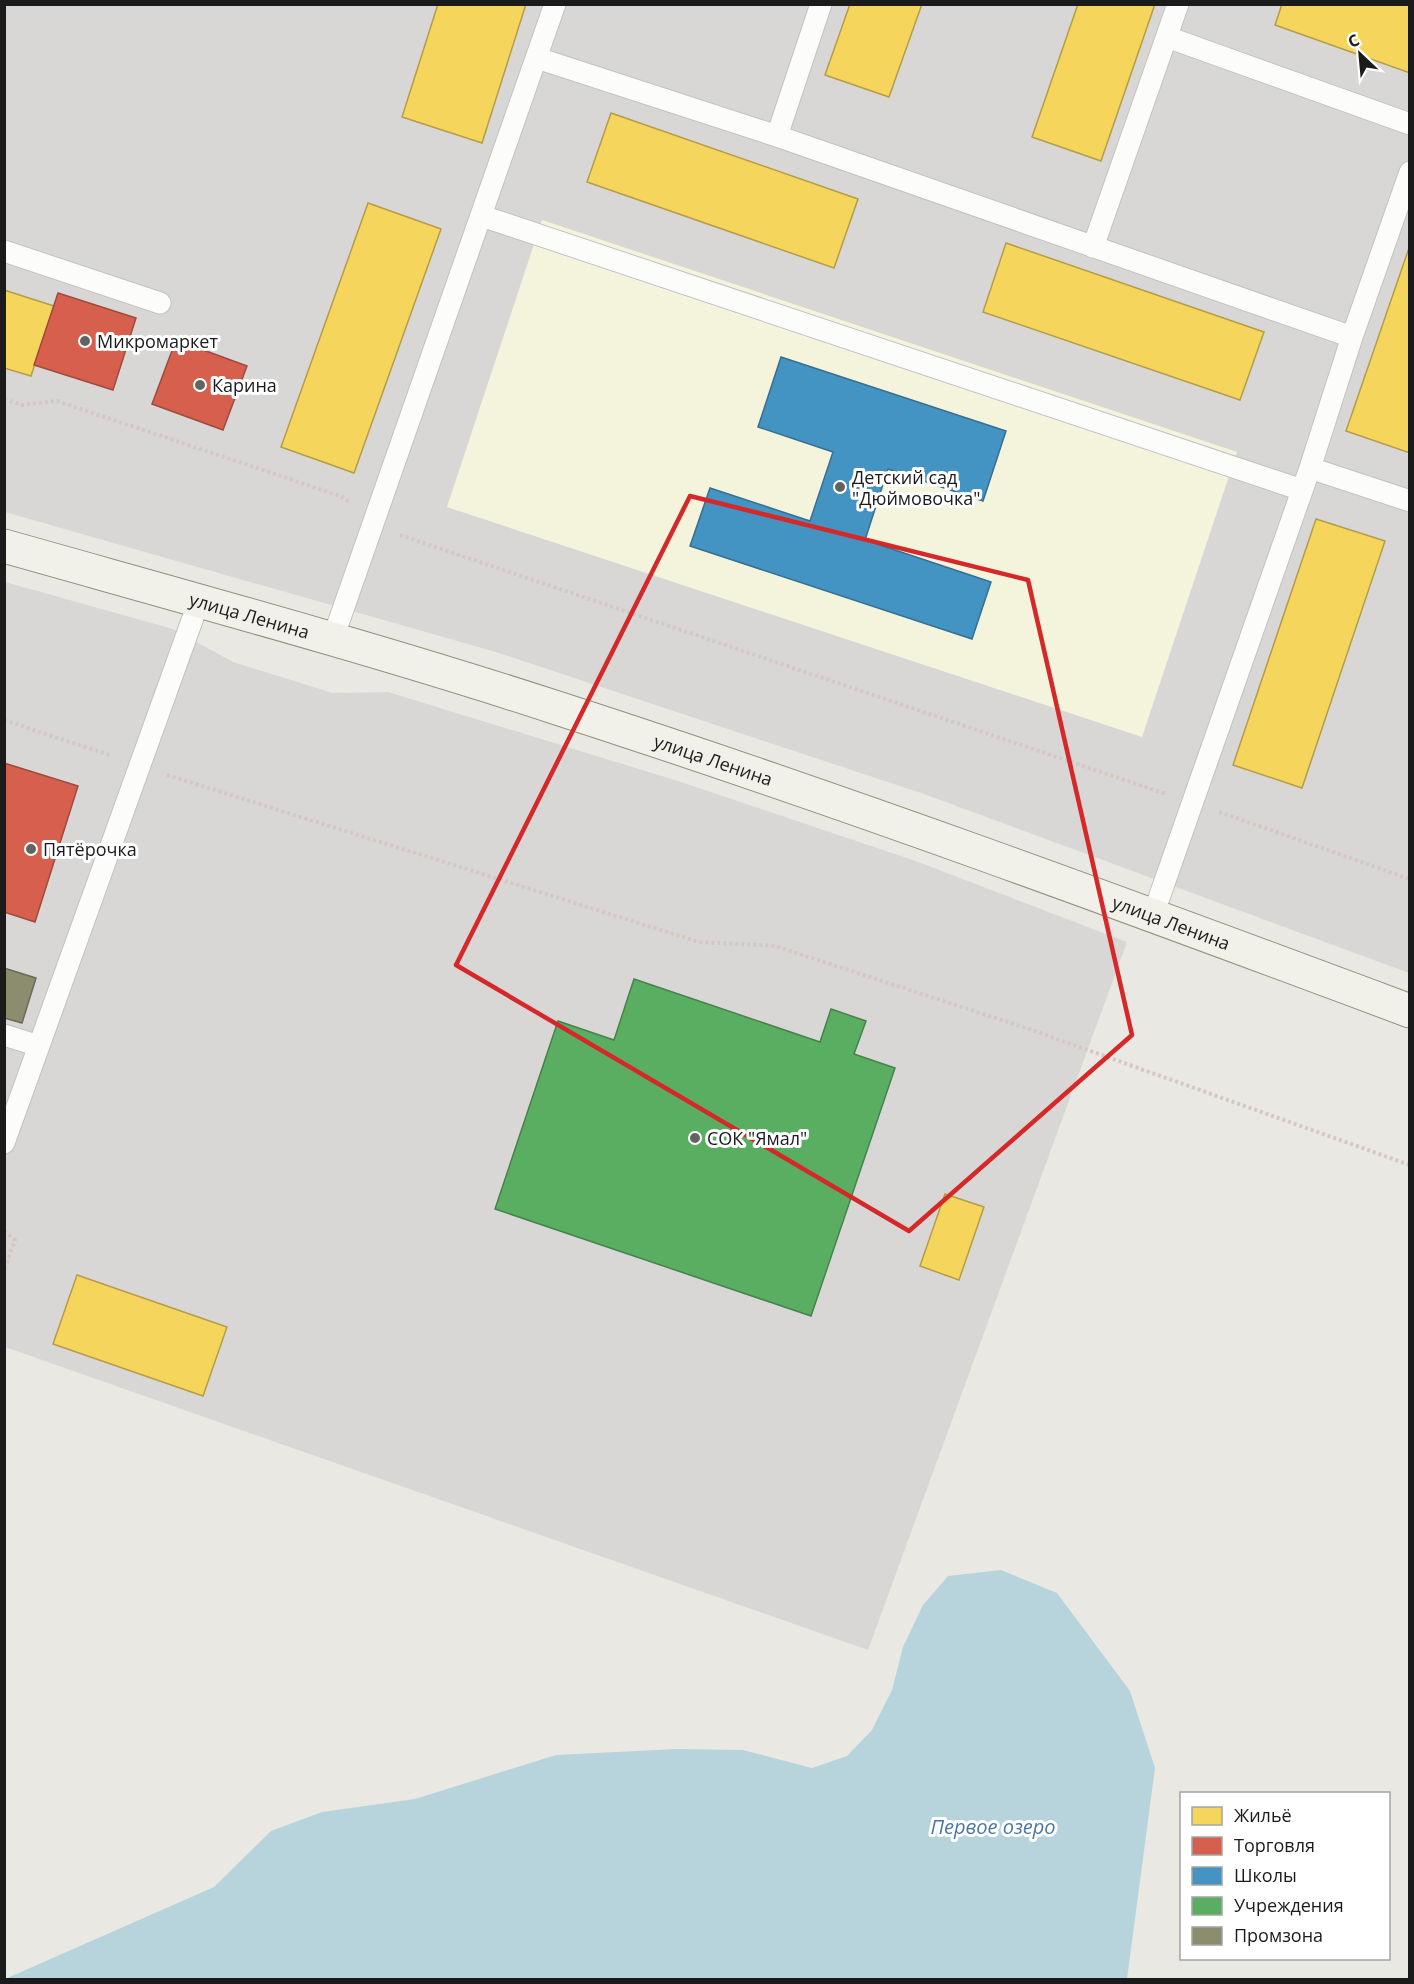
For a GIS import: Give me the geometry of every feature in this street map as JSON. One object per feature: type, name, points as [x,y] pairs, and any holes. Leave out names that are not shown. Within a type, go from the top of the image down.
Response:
[{"type":"main road","name":"улица Ленина","points":[[4,546],[333,638],[553,706],[819,795],[1153,915],[1410,1011]]},
{"type":"lane","points":[[333,638],[555,4]]},
{"type":"lane","points":[[777,136],[821,4]]},
{"type":"lane","points":[[1093,247],[1178,4]]},
{"type":"lane","points":[[1167,37],[1410,124]]},
{"type":"lane","points":[[537,58],[777,136],[1352,337]]},
{"type":"lane","points":[[1153,915],[1310,468],[1352,337],[1410,172]]},
{"type":"lane","points":[[482,216],[1302,490]]},
{"type":"lane","points":[[4,251],[160,303]]},
{"type":"lane","points":[[1310,468],[1410,501]]},
{"type":"lane","points":[[4,1143],[200,601]]},
{"type":"lane","points":[[4,1035],[39,1046]]},
{"type":"path","points":[[4,399],[21,405],[57,401],[340,496],[399,535],[1194,803],[1410,879]]},
{"type":"path","points":[[4,720],[140,766],[699,942],[775,946],[1029,1029],[1410,1165]]},
{"type":"path","points":[[4,1231],[15,1240],[4,1270]]},
{"type":"highlighted area","points":[[690,496],[1028,580],[1132,1035],[909,1231],[456,965]]},
{"type":"shaded area","points":[[4,5],[1409,5],[1409,973],[924,794],[499,653],[5,512]]},
{"type":"shaded area","name":"Детский сад \"Дюймовочка\"","points":[[542,220],[1237,452],[1142,737],[447,507]]},
{"type":"shaded area","points":[[5,582],[173,629],[233,662],[333,693],[388,692],[678,781],[913,860],[1127,942],[868,1650],[5,1347]]},
{"type":"water","name":"Первое озеро","points":[[1001,1570],[1057,1593],[1130,1691],[1155,1768],[1127,1979],[5,1979],[214,1887],[271,1831],[322,1812],[415,1799],[556,1755],[676,1749],[743,1750],[812,1768],[847,1756],[872,1730],[892,1690],[903,1647],[923,1605],[948,1576]]},
{"type":"building: Жильё","points":[[438,4],[526,4],[482,143],[402,117]]},
{"type":"building: Жильё","points":[[850,4],[922,4],[889,97],[825,75]]},
{"type":"building: Жильё","points":[[1078,4],[1155,4],[1101,161],[1032,137]]},
{"type":"building: Жильё","points":[[1282,4],[1410,4],[1410,73],[1275,25]]},
{"type":"building: Жильё","points":[[611,113],[858,199],[834,268],[587,182]]},
{"type":"building: Жильё","points":[[368,203],[441,229],[354,473],[281,447]]},
{"type":"building: Жильё","points":[[1006,243],[1264,332],[1240,400],[983,312]]},
{"type":"building: Жильё","points":[[1410,245],[1410,453],[1346,431]]},
{"type":"building: Жильё","points":[[4,290],[54,306],[31,376],[4,368]]},
{"type":"building: Жильё","points":[[1316,519],[1385,541],[1302,788],[1233,765]]},
{"type":"building: Жильё","points":[[945,1194],[984,1207],[959,1280],[920,1266]]},
{"type":"building: Жильё","points":[[77,1275],[227,1327],[203,1396],[53,1344]]},
{"type":"building: Торговля","name":"Микромаркет","points":[[58,293],[136,318],[113,390],[34,365]]},
{"type":"building: Торговля","name":"Карина","points":[[176,340],[247,366],[223,430],[152,404]]},
{"type":"building: Торговля","name":"Пятёрочка","points":[[4,763],[78,786],[35,922],[4,912]]},
{"type":"building: Школы","points":[[781,357],[1006,431],[983,501],[888,469],[865,540],[991,582],[972,639],[690,546],[710,488],[810,521],[833,452],[758,427]]},
{"type":"building: Учреждения","name":"СОК \"Ямал\"","points":[[634,979],[820,1042],[831,1009],[866,1021],[854,1054],[895,1068],[811,1316],[495,1209],[558,1021],[614,1040]]},
{"type":"building: Промзона","points":[[4,968],[36,978],[22,1023],[4,1018]]},
{"type":"place","name":"Микромаркет","points":[[85,341]]},
{"type":"place","name":"Карина","points":[[200,385]]},
{"type":"place","name":"Детский сад \"Дюймовочка\"","points":[[840,487]]},
{"type":"place","name":"Пятёрочка","points":[[31,849]]},
{"type":"place","name":"СОК \"Ямал\"","points":[[695,1138]]}]
